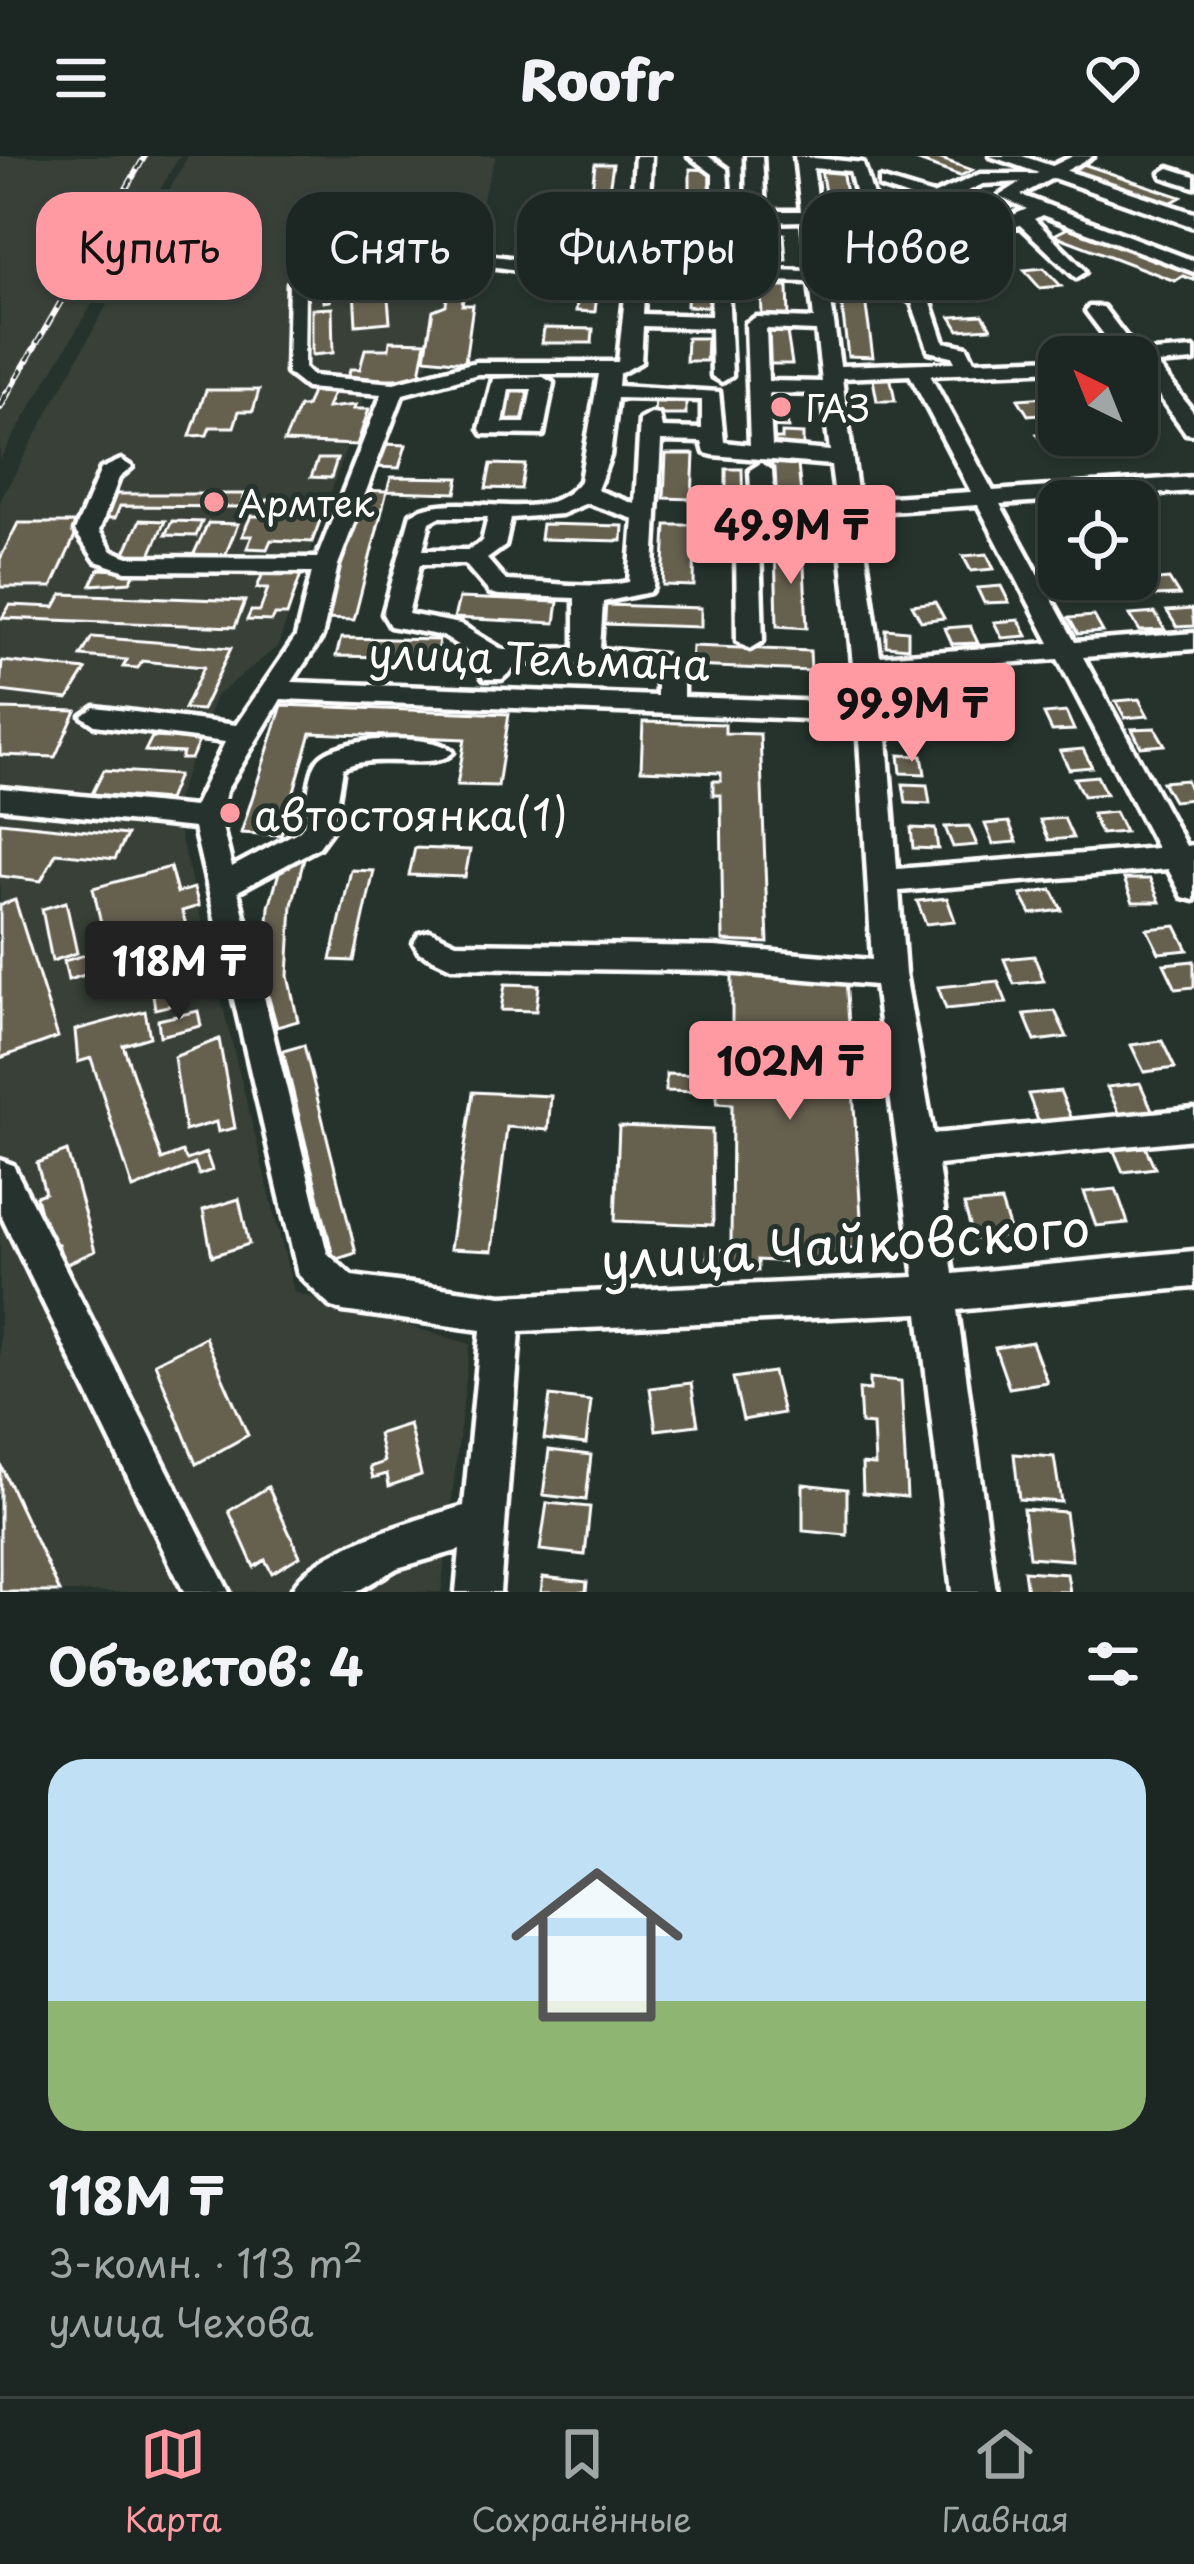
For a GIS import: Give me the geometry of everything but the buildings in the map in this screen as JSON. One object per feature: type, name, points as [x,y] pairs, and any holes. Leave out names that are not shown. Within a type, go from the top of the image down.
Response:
[{"type":"main road","points":[[1001,156],[1044,175],[1192,217]]},
{"type":"street","points":[[754,156],[756,192]]},
{"type":"street","points":[[1076,272],[1032,214],[1007,196],[1080,157]]},
{"type":"street","points":[[643,192],[670,158],[721,172],[721,192]]},
{"type":"street","points":[[807,192],[803,159],[857,166],[863,192]]},
{"type":"street","points":[[1169,173],[1194,182]]},
{"type":"street","points":[[953,192],[980,179],[1044,175]]},
{"type":"street","points":[[886,184],[909,192]]},
{"type":"street","points":[[1013,219],[1032,214],[1194,267]]},
{"type":"street","points":[[296,300],[296,376],[306,382],[394,389],[476,368],[711,389]]},
{"type":"street","points":[[502,661],[451,630],[398,620],[395,614],[408,557],[424,515],[449,509],[552,512],[586,494],[599,473],[608,383],[631,362],[635,300]]},
{"type":"street","points":[[722,300],[711,389],[713,448],[760,461],[842,459]]},
{"type":"street","points":[[820,300],[868,665],[890,974],[918,1151],[974,1592]]},
{"type":"street","points":[[922,300],[936,346],[960,351],[968,369]]},
{"type":"street","points":[[1096,311],[1118,336]]},
{"type":"street","points":[[765,539],[759,315],[824,325]]},
{"type":"street","points":[[634,320],[722,322]]},
{"type":"street","points":[[1158,357],[1194,355]]},
{"type":"street","points":[[758,387],[1038,365]]},
{"type":"street","points":[[918,372],[1066,652],[1185,857],[1194,890]]},
{"type":"street","points":[[543,383],[608,383]]},
{"type":"street","points":[[1158,384],[1194,428]]},
{"type":"street","points":[[0,798],[206,819],[212,791],[309,637],[326,565],[394,389]]},
{"type":"street","points":[[472,557],[499,588],[580,591],[591,598],[640,587],[651,427],[713,436]]},
{"type":"street","points":[[121,467],[109,474],[87,531],[104,556],[126,564],[326,565]]},
{"type":"street","points":[[848,507],[1194,484]]},
{"type":"street","points":[[586,494],[645,515]]},
{"type":"street","points":[[408,557],[472,557],[493,546],[501,512]]},
{"type":"street","points":[[750,641],[748,539],[852,542]]},
{"type":"street","points":[[587,656],[591,598]]},
{"type":"street","points":[[868,665],[1194,641]]},
{"type":"street","points":[[490,696],[494,671],[514,655],[587,656],[655,661],[672,682],[670,704]]},
{"type":"street","name":"улица Тельмана","points":[[274,690],[872,712]]},
{"type":"street","points":[[95,716],[244,735]]},
{"type":"street","points":[[223,885],[309,839],[318,828],[330,763],[337,757],[368,751],[440,752]]},
{"type":"street","name":"улица Чайковского","points":[[206,819],[310,1262],[343,1293],[502,1313],[935,1294],[1194,1269]]},
{"type":"street","points":[[884,881],[1185,857]]},
{"type":"street","points":[[430,943],[451,955],[715,959],[890,974]]},
{"type":"street","points":[[918,1151],[1194,1124]]},
{"type":"street","points":[[0,1176],[207,1592]]},
{"type":"street","points":[[478,1592],[502,1313]]},
{"type":"street","points":[[313,1592],[389,1550],[483,1522]]},
{"type":"shaded area","points":[[0,156],[180,156],[159,192],[36,192],[36,300],[94,300],[0,459]]},
{"type":"shaded area","points":[[188,156],[496,156],[484,192],[286,192],[286,300],[449,300],[427,367],[373,370],[278,646],[216,696],[173,807],[294,1292],[470,1344],[441,1592],[0,1592],[0,501],[110,300],[262,300],[262,192],[168,192]]},
{"type":"railway","points":[[7,395],[145,156]]},
{"type":"railway","points":[[0,407],[8,392]]},
{"type":"place","name":"ГАЗ","points":[[781,407]]},
{"type":"place","name":"Армтек","points":[[214,502]]},
{"type":"place","name":"автостоянка(1)","points":[[230,813]]}]
